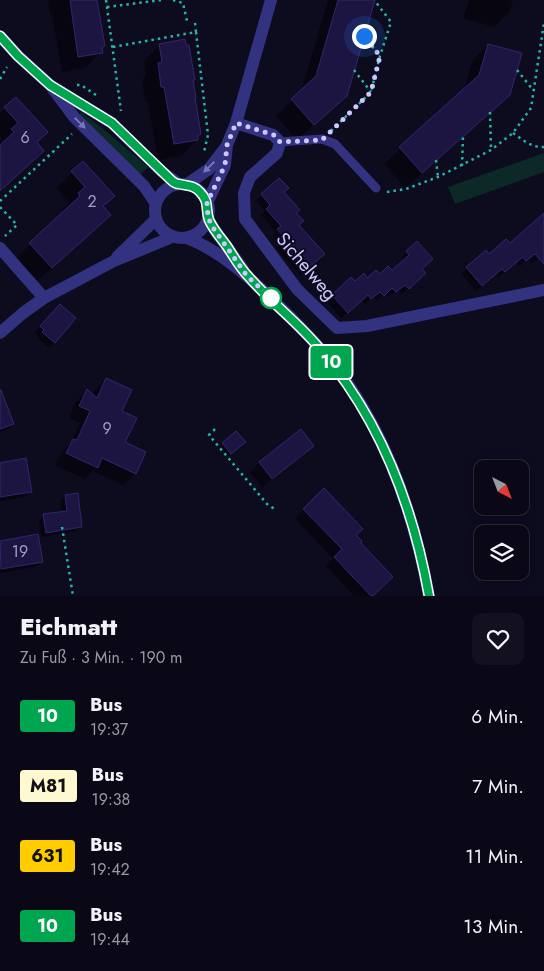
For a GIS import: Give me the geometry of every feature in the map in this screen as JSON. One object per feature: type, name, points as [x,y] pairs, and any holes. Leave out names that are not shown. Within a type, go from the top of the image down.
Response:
[{"type":"street","points":[[271,0],[236,123],[227,145],[209,170],[182,184],[164,190],[156,204],[156,219],[161,229],[172,236],[198,242],[247,276],[293,319],[320,349],[346,383],[369,419],[387,456],[407,506],[424,567],[429,596]]},
{"type":"street","points":[[0,36],[18,56],[50,85],[112,123],[170,179],[199,191],[207,203]]},
{"type":"street","points":[[50,85],[74,117],[144,186],[156,204]]},
{"type":"street","points":[[236,123],[274,135],[280,142]]},
{"type":"street","name":"Sichelweg","points":[[280,142],[277,153],[250,177],[244,193],[245,219],[297,289],[337,328],[367,326],[544,290]]},
{"type":"street","points":[[227,145],[225,165],[207,203],[208,218],[247,276]]},
{"type":"street","points":[[187,238],[200,232],[208,218]]},
{"type":"street","points":[[114,261],[156,219]]},
{"type":"street","points":[[0,333],[44,298],[114,261],[172,236]]},
{"type":"street","points":[[0,248],[44,298]]},
{"type":"lane","points":[[280,142],[322,140],[335,144],[376,188]]},
{"type":"path","points":[[106,0],[121,113],[118,116]]},
{"type":"path","points":[[107,7],[161,0]]},
{"type":"path","points":[[173,0],[183,3],[187,20]]},
{"type":"path","points":[[322,140],[371,92],[391,22],[375,0]]},
{"type":"path","points":[[195,23],[208,135],[204,154]]},
{"type":"path","points":[[376,188],[388,193],[406,190],[462,166],[491,150],[513,133],[531,108],[544,23]]},
{"type":"path","points":[[113,47],[196,32]]},
{"type":"path","points":[[364,36],[380,56]]},
{"type":"path","points":[[0,79],[7,67]]},
{"type":"path","points":[[354,70],[371,92]]},
{"type":"path","points":[[517,70],[534,90]]},
{"type":"path","points":[[490,112],[491,150]]},
{"type":"path","points":[[0,200],[75,131]]},
{"type":"path","points":[[513,133],[526,142],[538,147],[544,146]]},
{"type":"path","points":[[462,166],[463,137]]},
{"type":"path","points":[[436,160],[438,177]]},
{"type":"path","points":[[0,207],[17,225],[0,241]]},
{"type":"path","points":[[215,429],[209,435],[267,504],[276,510]]},
{"type":"path","points":[[62,527],[73,596]]},
{"type":"green space","points":[[81,112],[148,167],[140,175],[79,115]]},
{"type":"green space","points":[[544,153],[544,172],[455,204],[448,187]]},
{"type":"building","points":[[70,0],[97,0],[105,46],[102,47],[103,53],[78,57]]},
{"type":"building","points":[[338,0],[375,0],[347,96],[314,125],[291,99],[316,76]]},
{"type":"building","points":[[185,39],[186,45],[189,45],[195,80],[193,80],[201,134],[198,135],[198,140],[174,144],[164,87],[161,87],[158,63],[162,62],[159,44]]},
{"type":"building","points":[[488,44],[522,53],[510,95],[422,173],[399,147],[479,75]]},
{"type":"building","points":[[16,97],[48,132],[37,142],[44,151],[0,191],[0,145],[14,132],[11,129],[18,123],[4,107]]},
{"type":"building","points":[[83,161],[115,196],[103,206],[111,215],[52,268],[29,243],[80,196],[78,193],[85,187],[71,171]]},
{"type":"building","points":[[279,178],[289,188],[284,192],[300,210],[296,213],[304,221],[299,225],[325,254],[306,270],[281,242],[285,238],[277,229],[281,226],[266,209],[270,205],[261,194]]},
{"type":"building","points":[[544,213],[544,264],[535,254],[526,261],[523,257],[505,272],[502,269],[482,286],[466,267],[486,250],[489,254],[506,239],[510,243]]},
{"type":"building","points":[[417,241],[433,259],[422,269],[426,273],[409,289],[405,285],[396,292],[392,288],[384,296],[380,292],[371,299],[368,295],[348,313],[332,295],[351,277],[355,281],[364,273],[367,278],[376,270],[380,274],[388,266],[392,270],[409,255],[406,251]]},
{"type":"building","points":[[60,304],[76,318],[55,343],[42,332],[44,330],[40,326]]},
{"type":"building","points":[[106,378],[132,390],[122,411],[137,418],[125,442],[146,452],[136,474],[102,458],[98,468],[66,453],[73,439],[77,440],[90,411],[79,406],[87,389],[97,398]]},
{"type":"building","points":[[0,390],[14,424],[0,429]]},
{"type":"building","points":[[301,429],[314,446],[272,479],[259,462]]},
{"type":"building","points":[[236,431],[246,442],[231,454],[222,443]]},
{"type":"building","points":[[26,458],[32,492],[0,497],[0,463]]},
{"type":"building","points":[[324,488],[363,529],[356,535],[362,541],[361,543],[393,577],[373,596],[334,557],[342,549],[303,509]]},
{"type":"building","points":[[78,493],[82,527],[46,533],[43,514],[67,511],[65,495]]},
{"type":"building","points":[[38,534],[43,562],[1,569],[0,541]]},
{"type":"bus line","name":"10","points":[[0,36],[18,56],[50,85],[112,123],[170,179],[179,184],[193,187],[204,196],[207,203],[208,218],[247,276],[298,324],[320,349],[358,400],[369,419],[396,475],[409,513],[424,567],[429,596]]},
{"type":"route","points":[[271,298],[247,276],[208,218],[207,203],[225,165],[227,145],[236,123],[274,135],[280,142],[322,140],[371,92],[380,56],[364,36]]}]
